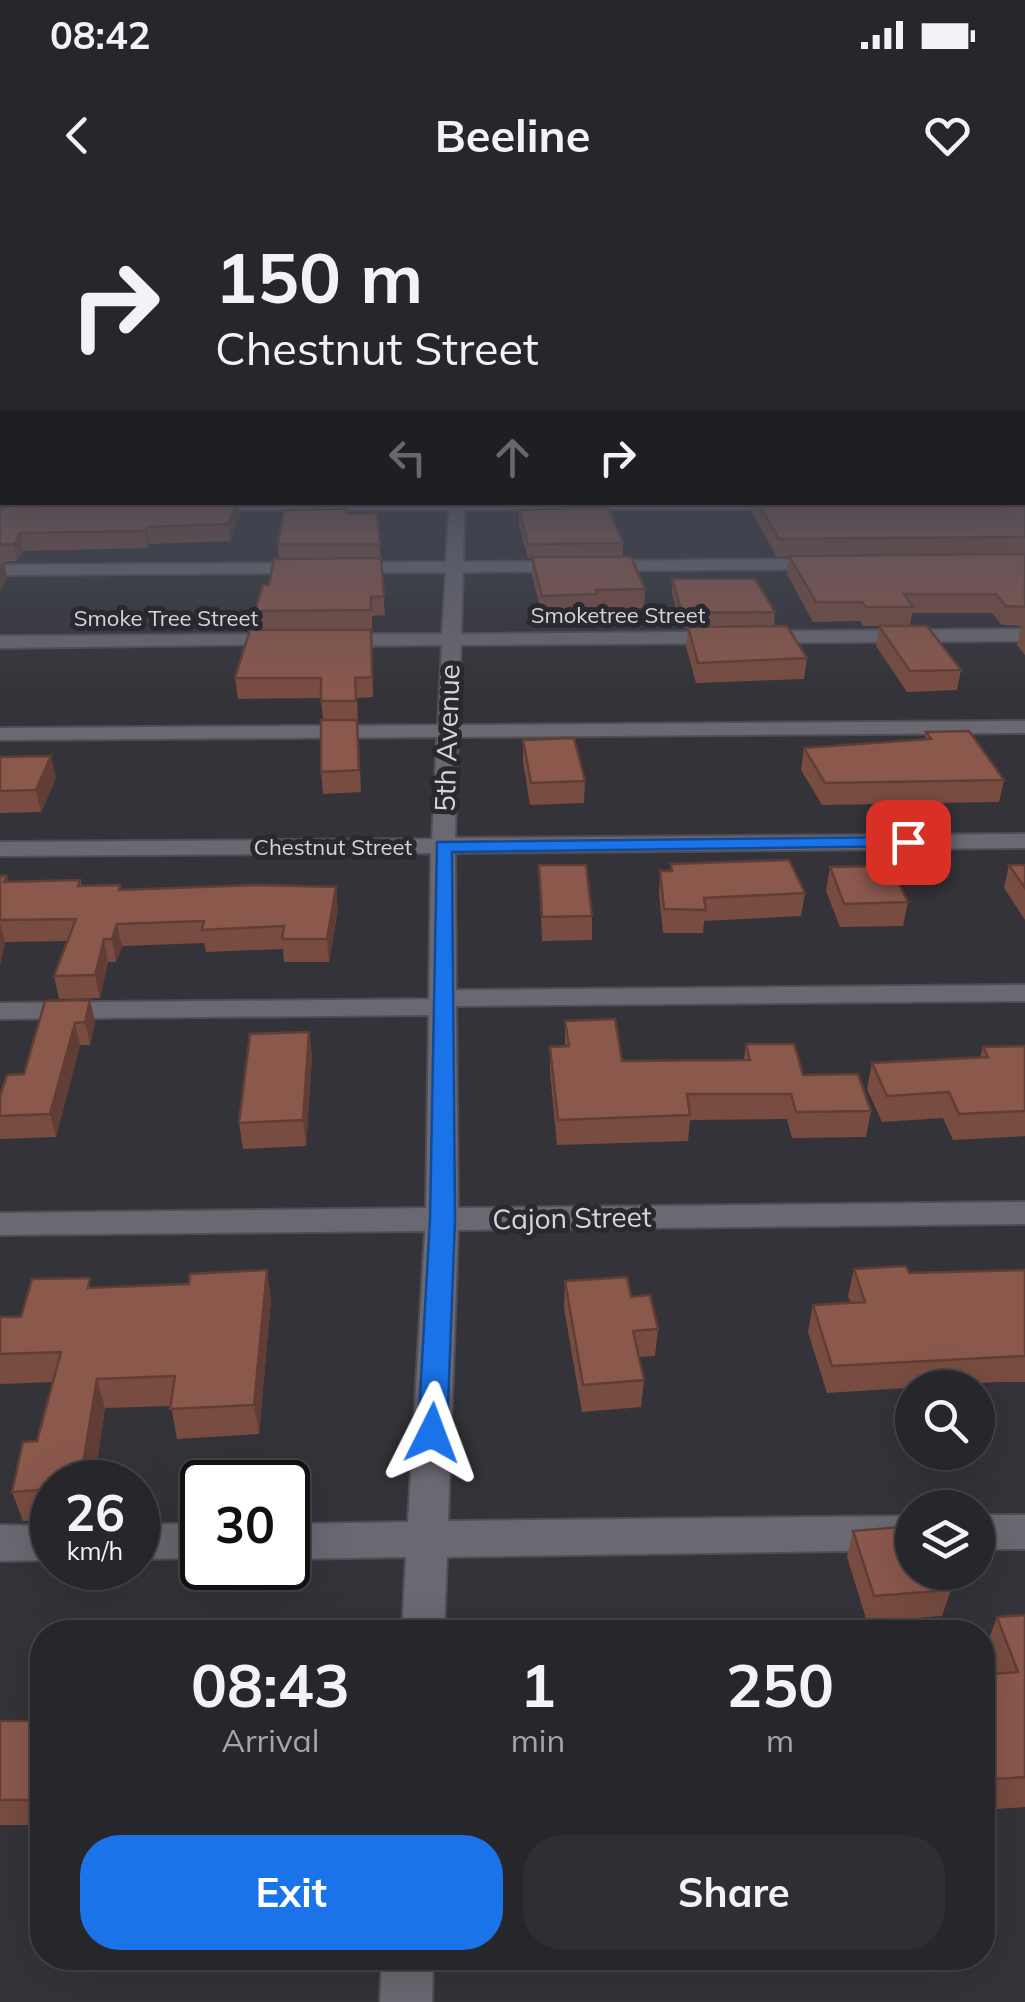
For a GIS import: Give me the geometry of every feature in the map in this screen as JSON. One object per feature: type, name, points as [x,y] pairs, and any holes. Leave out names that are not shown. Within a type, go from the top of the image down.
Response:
[{"type":"street","name":"5th Avenue","points":[[424,1620],[442,1219],[443,846],[456,524]]},
{"type":"street","points":[[0,570],[850,564]]},
{"type":"street","name":"Smoketree Street","points":[[452,639],[1025,635]]},
{"type":"street","name":"Smoke Tree Street","points":[[0,642],[452,639]]},
{"type":"street","points":[[0,734],[1025,727]]},
{"type":"street","name":"Chestnut Street","points":[[0,850],[1025,841]]},
{"type":"street","points":[[0,1010],[1025,994]]},
{"type":"street","name":"Cajon Street","points":[[0,1224],[1025,1213]]},
{"type":"street","points":[[995,1532],[1025,1532]]},
{"type":"street","points":[[310,1541],[895,1533]]},
{"type":"street","points":[[0,1543],[30,1542]]},
{"type":"street","points":[[406,2002],[407,1970]]},
{"type":"building","points":[[0,524],[225,524],[147,527],[145,531],[20,533],[14,544],[0,545]]},
{"type":"building","points":[[282,524],[378,524],[380,544],[278,544]]},
{"type":"building","points":[[523,524],[615,524],[623,543],[528,544]]},
{"type":"building","points":[[771,524],[1025,524],[1025,537],[779,539]]},
{"type":"building","points":[[1025,554],[1025,607],[1006,606],[996,594],[904,594],[913,607],[816,602],[789,556]]},
{"type":"building","points":[[532,557],[631,557],[645,589],[542,596]]},
{"type":"building","points":[[381,558],[384,596],[371,597],[371,610],[255,611],[263,585],[269,585],[274,559]]},
{"type":"building","points":[[672,579],[755,579],[775,612],[682,613]]},
{"type":"building","points":[[787,626],[807,658],[698,663],[688,627]]},
{"type":"building","points":[[879,626],[927,626],[961,670],[910,671]]},
{"type":"building","points":[[250,630],[371,630],[372,677],[355,678],[356,701],[321,701],[321,678],[235,678]]},
{"type":"building","points":[[321,720],[357,720],[359,770],[321,772]]},
{"type":"building","points":[[969,731],[1004,780],[825,783],[804,748],[931,739],[926,732]]},
{"type":"building","points":[[574,738],[585,781],[531,783],[523,740]]},
{"type":"building","points":[[51,756],[36,790],[0,791],[0,757]]},
{"type":"building","points":[[789,860],[805,893],[704,898],[706,910],[664,909],[660,871],[672,871],[671,864]]},
{"type":"building","points":[[539,865],[586,865],[592,916],[542,917]]},
{"type":"building","points":[[1009,865],[1025,865],[1025,888]]},
{"type":"building","points":[[890,866],[908,902],[844,904],[830,867]]},
{"type":"building","points":[[0,876],[7,876],[4,882],[80,880],[78,886],[120,885],[119,890],[259,885],[336,887],[327,939],[282,939],[284,926],[202,930],[204,921],[117,924],[112,939],[104,939],[95,975],[54,976],[76,919],[0,920]]},
{"type":"building","points":[[90,1000],[85,1022],[75,1023],[50,1114],[0,1116],[0,1096],[7,1075],[24,1074],[45,1001]]},
{"type":"building","points":[[615,1019],[622,1061],[750,1060],[746,1044],[794,1044],[803,1075],[858,1074],[871,1111],[796,1112],[791,1094],[687,1094],[690,1115],[558,1120],[550,1047],[569,1046],[565,1021]]},
{"type":"building","points":[[309,1032],[303,1120],[239,1123],[250,1034]]},
{"type":"building","points":[[1025,1046],[1025,1111],[959,1114],[949,1092],[887,1096],[872,1063],[988,1057],[983,1047]]},
{"type":"building","points":[[906,1266],[909,1273],[1025,1270],[1025,1356],[832,1366],[813,1305],[865,1302],[854,1269]]},
{"type":"building","points":[[267,1270],[254,1405],[170,1409],[175,1376],[97,1379],[84,1460],[30,1460],[30,1491],[12,1492],[23,1442],[37,1441],[61,1352],[0,1354],[0,1317],[21,1317],[32,1279],[90,1278],[88,1288],[189,1284],[190,1274]]},
{"type":"building","points":[[627,1277],[631,1297],[650,1295],[658,1329],[633,1331],[644,1380],[583,1385],[565,1281]]},
{"type":"building","points":[[895,1527],[895,1590],[951,1590],[874,1596],[853,1531]]},
{"type":"building","points":[[1025,1615],[1025,1777],[995,1779],[995,1674],[1018,1672],[997,1617]]},
{"type":"building","points":[[0,1721],[30,1721],[29,1800],[0,1800]]},
{"type":"route","points":[[432,1433],[442,1219],[443,846],[908,842]]}]
